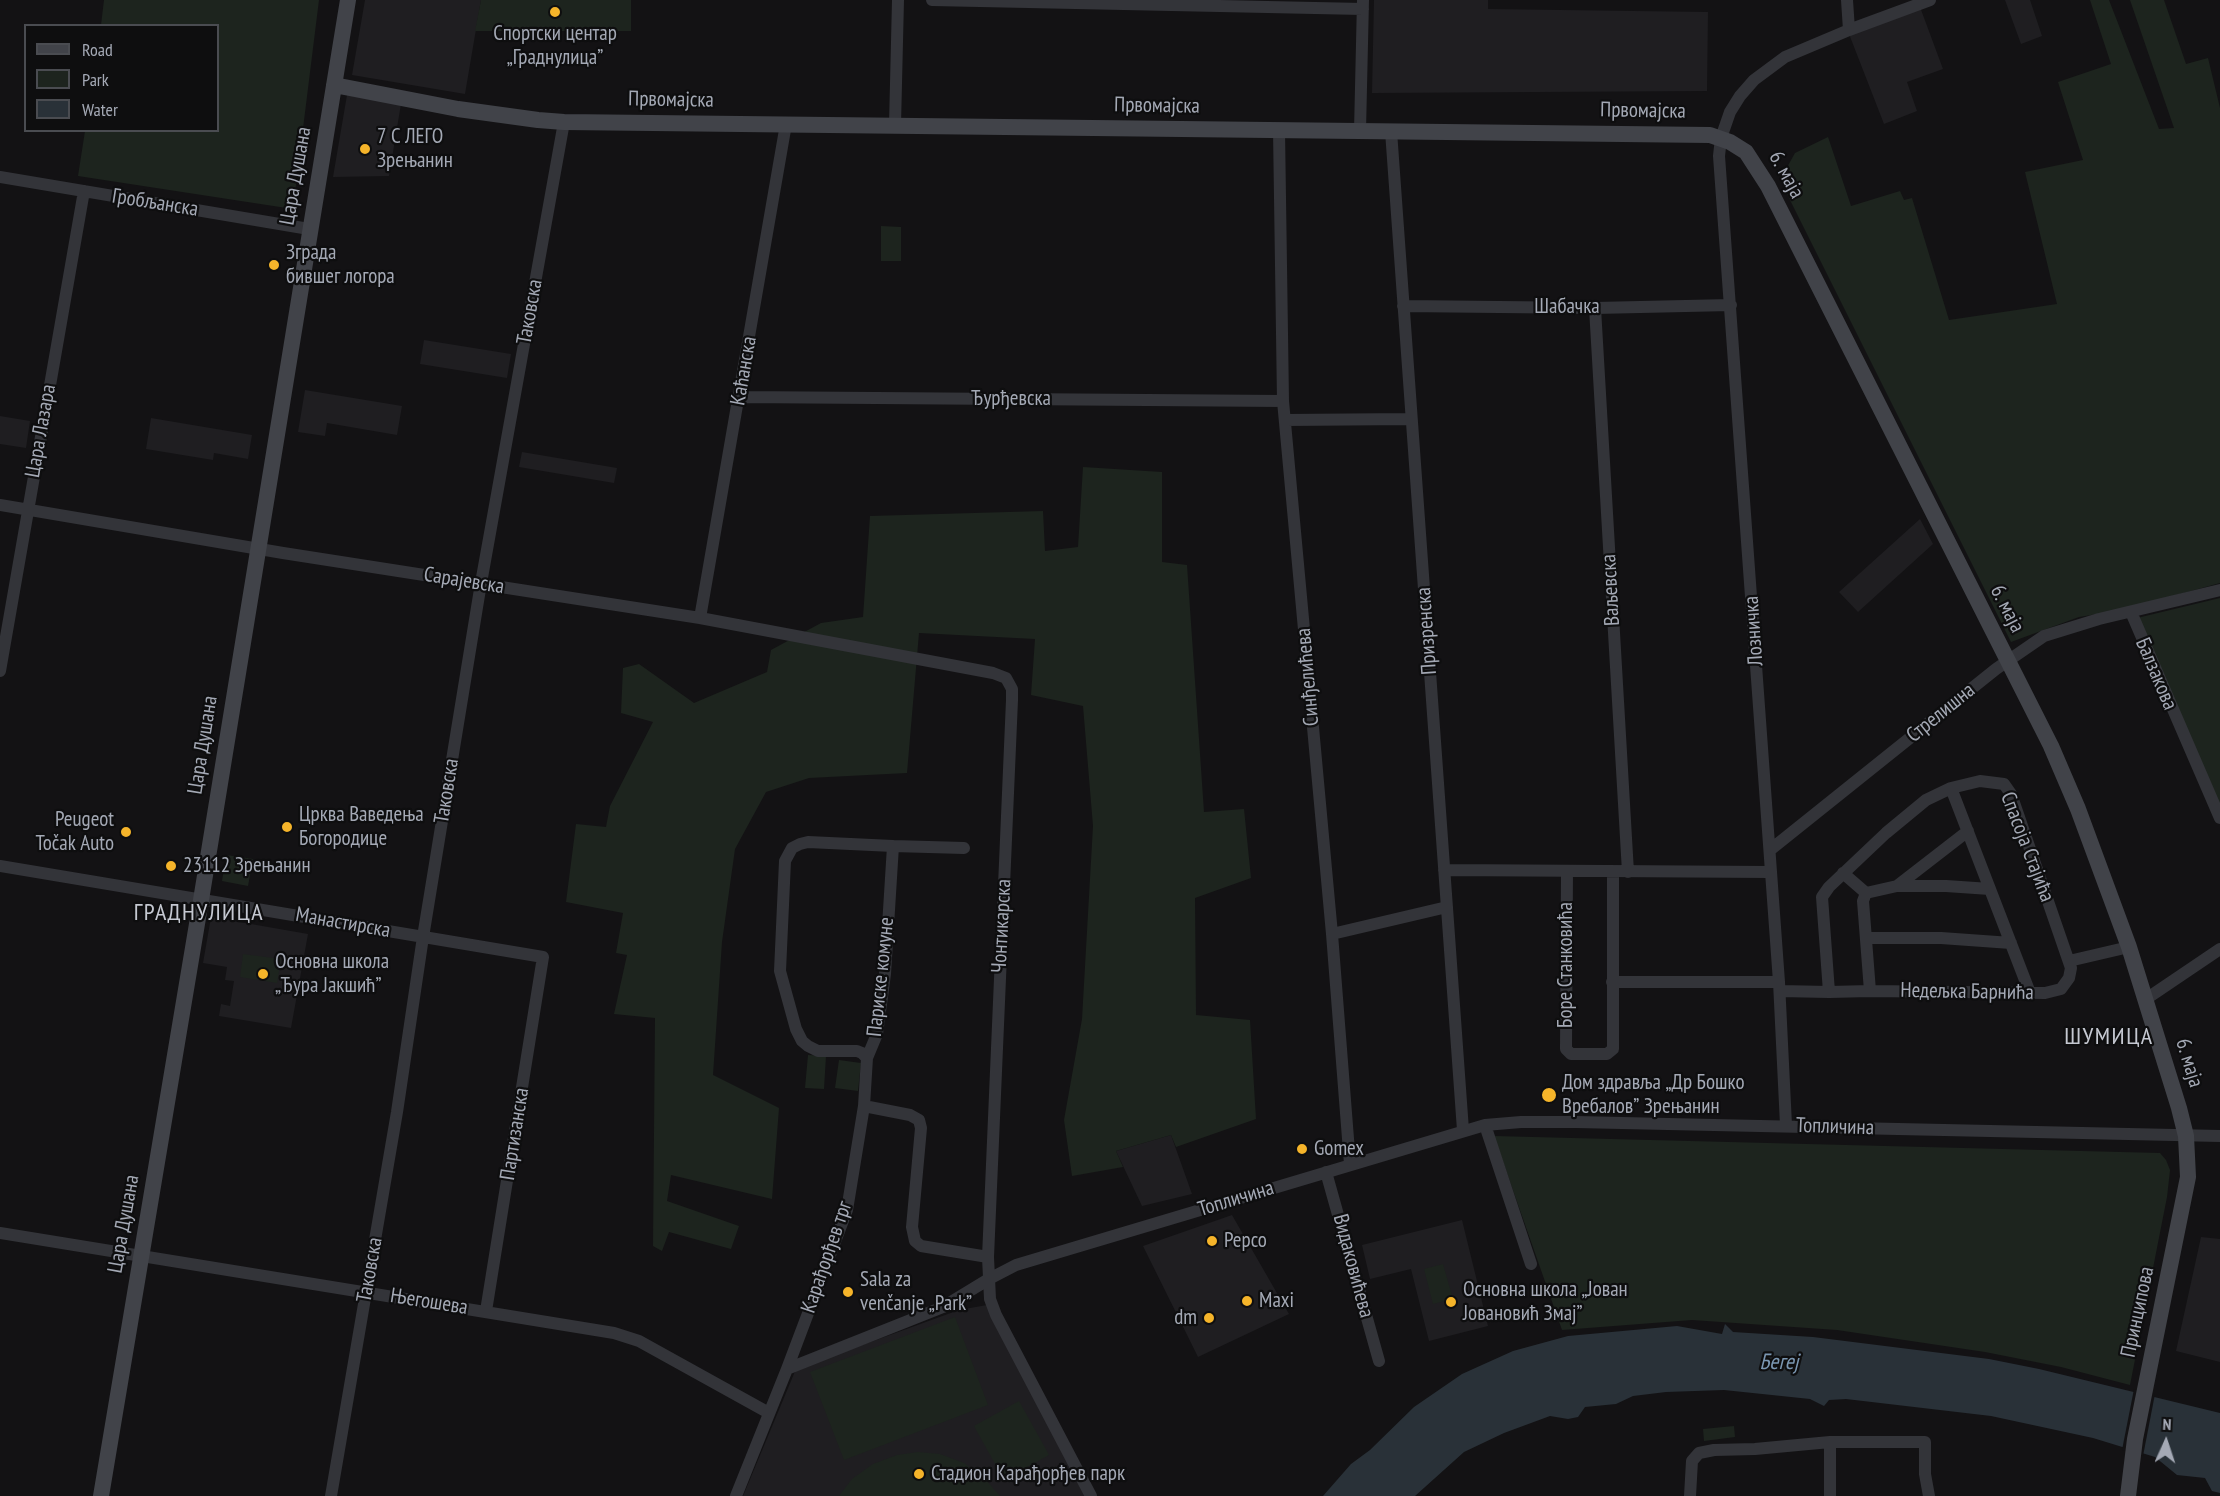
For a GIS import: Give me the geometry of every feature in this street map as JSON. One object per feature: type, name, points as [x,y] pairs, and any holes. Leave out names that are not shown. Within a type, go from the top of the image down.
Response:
[{"type":"street","name":"Цара Душана","points":[[100,1496],[201,900],[348,0]]},
{"type":"street","points":[[895,125],[898,0]]},
{"type":"street","points":[[932,0],[1363,5],[1360,130]]},
{"type":"street","points":[[1847,0],[1850,30]]},
{"type":"street","points":[[1721,138],[1730,112],[1754,80],[1785,57],[1930,0]]},
{"type":"street","name":"Првомајска","points":[[334,86],[458,109],[564,122],[1360,130],[1710,135],[1721,138]]},
{"type":"street","name":"Таковска","points":[[331,1496],[397,1112],[481,583],[564,122]]},
{"type":"street","name":"Каћанска","points":[[700,618],[786,124]]},
{"type":"street","name":"Синђелићева","points":[[1279,130],[1283,401],[1332,934],[1350,1164]]},
{"type":"street","name":"Призренска","points":[[1391,131],[1463,1130]]},
{"type":"street","name":"Лозничка","points":[[1721,138],[1719,156],[1770,850],[1786,1125]]},
{"type":"street","name":"6. маја","points":[[1721,138],[1746,152],[1768,186],[2051,746],[2078,809],[2129,947],[2186,1136]]},
{"type":"street","name":"Гробљанска","points":[[0,177],[309,229]]},
{"type":"street","name":"Цара Лазара","points":[[0,671],[84,191]]},
{"type":"street","name":"Шабачка","points":[[1403,306],[1595,308],[1731,305]]},
{"type":"street","name":"Ваљевска","points":[[1595,308],[1628,872]]},
{"type":"street","name":"Ђурђевска","points":[[740,397],[1283,401]]},
{"type":"street","points":[[1285,420],[1412,419]]},
{"type":"street","name":"Сарајевска","points":[[0,505],[700,618],[928,661]]},
{"type":"street","name":"Балзакова","points":[[2220,590],[2131,612],[2220,818]]},
{"type":"street","name":"Стрелишна","points":[[1770,850],[2007,660],[2044,636],[2058,630],[2131,612]]},
{"type":"street","name":"Чонтикарска","points":[[928,661],[1000,675],[1006,678],[1012,689],[988,1257]]},
{"type":"street","name":"Спасоја Стајића","points":[[1829,992],[1822,897],[1829,887],[1886,833],[1926,800],[1951,788],[1986,781],[2004,784],[2008,789],[2068,961]]},
{"type":"street","points":[[1951,788],[2030,993]]},
{"type":"street","points":[[1897,886],[1968,831]]},
{"type":"street","name":"Париске комуне","points":[[893,846],[877,1034],[867,1058],[857,1051],[818,1051],[802,1041],[796,1029],[780,971],[785,861],[792,848],[808,842],[964,849]]},
{"type":"street","name":"Манастирска","points":[[0,866],[543,957]]},
{"type":"street","points":[[1444,870],[1770,872]]},
{"type":"street","name":"Боре Станковића","points":[[1567,871],[1566,1049],[1571,1054],[1607,1054],[1613,1049],[1613,872]]},
{"type":"street","points":[[1843,873],[1866,893]]},
{"type":"street","points":[[1870,991],[1863,901],[1866,893],[1897,886],[1990,889]]},
{"type":"street","points":[[1332,934],[1447,907]]},
{"type":"street","points":[[1866,938],[1941,938],[2011,943]]},
{"type":"street","points":[[2068,961],[2129,947]]},
{"type":"street","points":[[2146,999],[2220,950]]},
{"type":"street","name":"Партизанска","points":[[486,1311],[543,957]]},
{"type":"street","name":"Недељка Барнића","points":[[1779,987],[1829,992],[2045,993],[2061,989],[2070,972],[2068,961]]},
{"type":"street","points":[[1612,982],[1779,987]]},
{"type":"street","name":"Карађорђев трг","points":[[736,1496],[787,1370],[847,1210],[864,1106],[867,1058]]},
{"type":"street","points":[[864,1106],[910,1115],[919,1120],[912,1227],[915,1241],[921,1246],[988,1257],[990,1299],[996,1315],[1092,1496]]},
{"type":"street","name":"Топличина","points":[[989,1279],[1016,1265],[1485,1125],[1521,1122],[1576,1122],[1786,1125],[2220,1137]]},
{"type":"street","points":[[1485,1125],[1531,1264]]},
{"type":"street","name":"Принципова","points":[[2128,1496],[2155,1337],[2186,1192],[2188,1162],[2186,1136]]},
{"type":"street","name":"Видаковићева","points":[[1326,1172],[1379,1361]]},
{"type":"street","name":"Његошева","points":[[0,1233],[367,1291],[627,1336],[769,1413]]},
{"type":"street","points":[[787,1370],[943,1307],[989,1279]]},
{"type":"street","points":[[1830,1442],[1830,1496]]},
{"type":"street","points":[[1690,1496],[1693,1458],[1707,1451],[1830,1442],[1925,1442],[1925,1474],[1929,1496]]},
{"type":"shaded area","points":[[365,0],[481,0],[465,94],[352,75]]},
{"type":"shaded area","points":[[1374,0],[1488,0],[1488,9],[1708,12],[1707,91],[1372,93]]},
{"type":"shaded area","points":[[2005,0],[2030,0],[2042,36],[2021,44]]},
{"type":"shaded area","points":[[1920,7],[1943,69],[1907,82],[1917,111],[1884,124],[1849,34]]},
{"type":"shaded area","points":[[347,95],[401,104],[389,176],[333,177]]},
{"type":"shaded area","points":[[424,340],[511,354],[507,378],[420,364]]},
{"type":"shaded area","points":[[305,390],[402,406],[397,435],[327,423],[325,436],[298,432]]},
{"type":"shaded area","points":[[0,416],[30,421],[26,448],[0,444]]},
{"type":"shaded area","points":[[151,418],[252,435],[248,459],[214,453],[213,460],[146,449]]},
{"type":"shaded area","points":[[522,452],[617,468],[614,483],[519,467]]},
{"type":"shaded area","points":[[1920,519],[1933,544],[1858,612],[1839,592]]},
{"type":"shaded area","name":"Основна школа „Ђура Јакшић”","points":[[211,917],[308,934],[291,1028],[219,1016],[221,1004],[230,1006],[234,981],[225,980],[227,967],[203,963]]},
{"type":"shaded area","points":[[1171,1135],[1192,1194],[1142,1206],[1116,1151]]},
{"type":"shaded area","points":[[1232,1215],[1289,1314],[1198,1357],[1143,1246]]},
{"type":"shaded area","name":"Основна школа „Јован Јовановић Змај”","points":[[1462,1220],[1488,1326],[1429,1341],[1411,1269],[1370,1279],[1362,1245]]},
{"type":"shaded area","points":[[2201,1237],[2220,1239],[2220,1362],[2176,1351]]},
{"type":"shaded area","points":[[987,1305],[1086,1496],[743,1496],[796,1369],[959,1310]]},
{"type":"green space","points":[[104,0],[319,0],[293,209],[78,176],[85,132],[219,132],[219,24],[101,24]]},
{"type":"green space","name":"Спортски центар „Граднулица”","points":[[481,0],[631,0],[631,31],[475,31]]},
{"type":"green space","points":[[2090,0],[2109,0],[2159,129],[2174,128],[2130,0],[2164,0],[2186,64],[2208,58],[2220,108],[2220,583],[2122,610],[2079,617],[2011,642],[1780,180],[1795,153],[1828,137],[1851,206],[1900,191],[1904,200],[1912,198],[1949,320],[2057,304],[2025,172],[2083,160],[2058,82],[2111,64]]},
{"type":"green space","points":[[881,226],[901,227],[901,261],[881,261]]},
{"type":"green space","points":[[1083,467],[1162,472],[1162,562],[1187,565],[1204,812],[1244,809],[1251,878],[1195,898],[1196,1015],[1250,1020],[1256,1119],[1176,1147],[1171,1135],[1116,1151],[1123,1167],[1072,1176],[1064,1120],[1082,1019],[1093,826],[1083,706],[1031,695],[1035,639],[919,633],[907,773],[809,778],[766,792],[735,849],[722,942],[713,1075],[779,1108],[772,1199],[671,1175],[667,1201],[739,1226],[731,1249],[669,1232],[662,1251],[653,1246],[655,1018],[614,1014],[627,955],[616,953],[623,913],[566,902],[576,824],[606,827],[610,806],[653,722],[621,713],[623,668],[639,664],[694,703],[767,672],[771,650],[821,623],[863,617],[870,516],[1043,511],[1045,551],[1078,547]]},
{"type":"green space","points":[[2220,598],[2220,806],[2137,618]]},
{"type":"green space","points":[[226,855],[253,859],[248,886],[222,881]]},
{"type":"green space","points":[[243,954],[281,959],[277,983],[240,977]]},
{"type":"green space","points":[[808,1055],[826,1056],[824,1089],[805,1088]]},
{"type":"green space","points":[[839,1060],[861,1063],[858,1091],[835,1088]]},
{"type":"green space","points":[[1494,1136],[2160,1153],[2170,1170],[2167,1197],[2130,1385],[2061,1367],[1985,1352],[1837,1330],[1692,1320],[1562,1330]]},
{"type":"green space","points":[[1443,1264],[1453,1299],[1433,1304],[1424,1269]]},
{"type":"green space","points":[[955,1317],[988,1405],[844,1460],[810,1372]]},
{"type":"green space","points":[[1019,1401],[1049,1455],[1004,1480],[974,1426]]},
{"type":"green space","points":[[1734,1426],[1735,1437],[1704,1441],[1703,1429]]},
{"type":"green space","name":"Стадион Карађорђев парк","points":[[918,1452],[940,1454],[964,1463],[984,1478],[1000,1496],[839,1496],[852,1479],[873,1464],[897,1455]]},
{"type":"water","name":"Бегеј","points":[[1725,1324],[1733,1332],[1813,1337],[1989,1359],[2220,1413],[2220,1493],[2212,1491],[2205,1478],[2177,1475],[2155,1457],[2093,1438],[1991,1416],[1846,1399],[1829,1400],[1824,1406],[1810,1399],[1724,1390],[1666,1392],[1633,1396],[1616,1404],[1585,1407],[1578,1417],[1568,1419],[1550,1416],[1504,1433],[1464,1452],[1415,1496],[1323,1496],[1351,1464],[1370,1450],[1414,1407],[1462,1374],[1513,1351],[1568,1336],[1677,1326],[1722,1334]]},
{"type":"pier","points":[[2134,1389],[2155,1394],[2143,1456],[2122,1450]]},
{"type":"place","name":"Спортски центар „Граднулица”","points":[[555,12]]},
{"type":"place","name":"7 С ЛЕГО Зрењанин","points":[[365,149]]},
{"type":"place","name":"Зграда бившег логора","points":[[274,265]]},
{"type":"place","name":"Црква Ваведења Богородице","points":[[287,827]]},
{"type":"place","name":"Peugeot Točak Auto","points":[[126,832]]},
{"type":"place","name":"23112 Зрењанин","points":[[171,866]]},
{"type":"place","name":"Основна школа „Ђура Јакшић”","points":[[263,974]]},
{"type":"place","name":"Дом здравља „Др Бошко Вребалов” Зрењанин","points":[[1549,1095]]},
{"type":"place","name":"Gomex","points":[[1302,1149]]},
{"type":"place","name":"Pepco","points":[[1212,1241]]},
{"type":"place","name":"Sala za venčanje „Park”","points":[[848,1292]]},
{"type":"place","name":"Maxi","points":[[1247,1301]]},
{"type":"place","name":"Основна школа „Јован Јовановић Змај”","points":[[1451,1302]]},
{"type":"place","name":"dm","points":[[1209,1318]]},
{"type":"place","name":"Стадион Карађорђев парк","points":[[919,1474]]},
{"type":"district","name":"ГРАДНУЛИЦА","points":[[199,913]]},
{"type":"district","name":"ШУМИЦА","points":[[2109,1037]]}]
